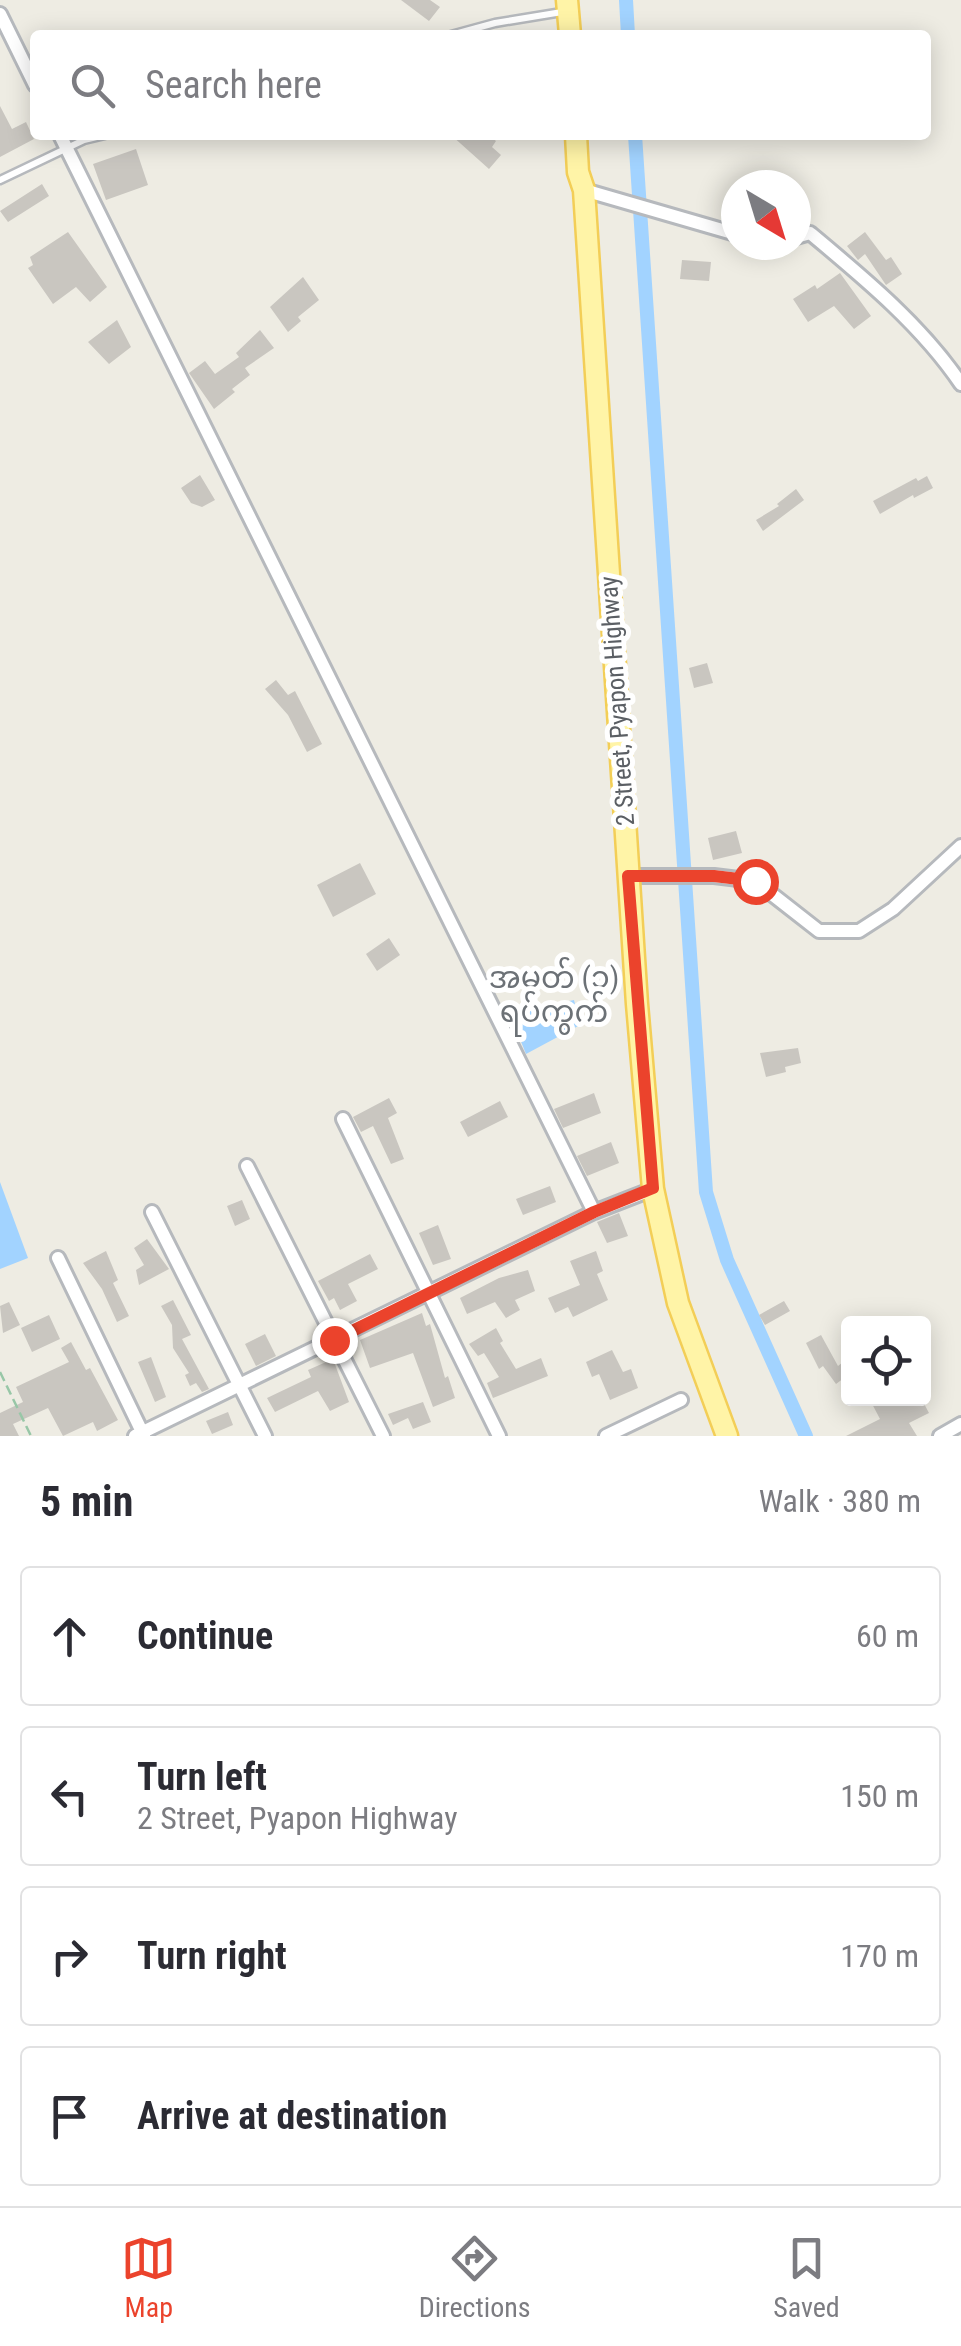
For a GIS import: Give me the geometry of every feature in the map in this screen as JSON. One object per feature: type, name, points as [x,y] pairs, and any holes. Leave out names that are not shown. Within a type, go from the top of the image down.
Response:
[{"type":"main road","points":[[568,5],[570,30]]},
{"type":"main road","name":"2 Street, Pyapon Highway","points":[[576,140],[578,172],[584,190],[628,876],[653,1188],[678,1303],[727,1436]]},
{"type":"street","points":[[0,14],[30,74]]},
{"type":"street","points":[[63,142],[594,1212]]},
{"type":"street","points":[[584,190],[721,230]]},
{"type":"street","points":[[811,234],[941,354],[961,384]]},
{"type":"street","points":[[628,876],[714,876],[755,881],[819,932],[859,931],[893,909],[961,846]]},
{"type":"street","points":[[344,1119],[499,1436]]},
{"type":"street","points":[[247,1166],[383,1436]]},
{"type":"street","points":[[58,1258],[140,1435],[594,1212],[653,1188]]},
{"type":"street","points":[[152,1212],[265,1436]]},
{"type":"street","points":[[606,1436],[680,1400]]},
{"type":"street","points":[[940,1436],[961,1424]]},
{"type":"lane","points":[[469,30],[539,16],[568,5]]},
{"type":"lane","points":[[0,180],[63,142]]},
{"type":"path","points":[[0,1372],[30,1436]]},
{"type":"water","points":[[574,1000],[580,1025],[526,1054],[510,1014]]},
{"type":"water","points":[[0,1182],[28,1258],[0,1269]]},
{"type":"building","points":[[401,0],[430,0],[440,7],[429,21]]},
{"type":"building","points":[[0,106],[12,129],[26,122],[32,140],[0,157]]},
{"type":"building","points":[[457,140],[496,141],[492,147],[501,155],[489,169]]},
{"type":"building","points":[[136,149],[148,185],[106,200],[93,164]]},
{"type":"building","points":[[42,184],[49,196],[8,222],[0,211]]},
{"type":"building","points":[[68,232],[107,287],[90,302],[76,287],[53,304],[28,268],[33,265],[30,257]]},
{"type":"building","points":[[865,232],[902,274],[886,285],[865,254],[858,260],[847,246]]},
{"type":"building","points":[[682,260],[711,262],[709,281],[680,279]]},
{"type":"building","points":[[840,273],[871,316],[854,329],[834,306],[808,322],[793,299]]},
{"type":"building","points":[[303,277],[319,300],[298,317],[301,321],[288,332],[270,307]]},
{"type":"building","points":[[117,320],[131,347],[109,364],[88,342]]},
{"type":"building","points":[[260,330],[274,348],[245,368],[250,375],[214,409],[189,373],[205,361],[215,374],[239,357],[236,353]]},
{"type":"building","points":[[200,475],[215,500],[202,507],[191,503],[181,488]]},
{"type":"building","points":[[927,476],[933,488],[880,514],[873,501]]},
{"type":"building","points":[[796,489],[804,500],[763,531],[756,520],[779,506]]},
{"type":"building","points":[[707,663],[713,683],[694,688],[689,668]]},
{"type":"building","points":[[276,680],[288,695],[295,691],[322,744],[307,752],[288,715],[265,689]]},
{"type":"building","points":[[736,831],[742,853],[713,860],[708,838]]},
{"type":"building","points":[[360,863],[376,894],[333,917],[317,885]]},
{"type":"building","points":[[389,938],[400,955],[377,971],[366,954]]},
{"type":"building","points":[[798,1048],[801,1063],[766,1077],[760,1053]]},
{"type":"building","points":[[594,1093],[601,1113],[563,1128],[554,1109]]},
{"type":"building","points":[[389,1098],[397,1113],[388,1118],[404,1159],[391,1164],[373,1126],[361,1132],[353,1117]]},
{"type":"building","points":[[500,1101],[508,1117],[468,1137],[460,1122]]},
{"type":"building","points":[[611,1142],[619,1163],[587,1176],[577,1156]]},
{"type":"building","points":[[550,1186],[556,1202],[523,1215],[516,1199]]},
{"type":"building","points":[[242,1200],[250,1219],[235,1226],[227,1206]]},
{"type":"building","points":[[619,1213],[628,1236],[607,1243],[597,1222]]},
{"type":"building","points":[[438,1225],[451,1259],[433,1265],[419,1233]]},
{"type":"building","points":[[147,1239],[169,1269],[139,1285],[136,1270],[144,1265],[134,1248]]},
{"type":"building","points":[[106,1251],[118,1280],[113,1283],[129,1316],[117,1322],[102,1289],[83,1263]]},
{"type":"building","points":[[596,1251],[603,1271],[597,1274],[608,1300],[573,1317],[568,1307],[555,1313],[548,1298],[580,1285],[570,1261]]},
{"type":"building","points":[[370,1254],[378,1269],[348,1284],[357,1301],[340,1310],[334,1298],[329,1301],[318,1281]]},
{"type":"building","points":[[528,1270],[535,1291],[515,1300],[520,1310],[506,1318],[495,1302],[467,1314],[460,1298],[499,1278]]},
{"type":"building","points":[[173,1300],[191,1335],[182,1339],[209,1389],[202,1392],[196,1383],[190,1386],[185,1375],[189,1373],[173,1348],[172,1325],[161,1306]]},
{"type":"building","points":[[784,1301],[790,1311],[765,1325],[759,1315]]},
{"type":"building","points":[[9,1302],[20,1325],[3,1333],[0,1306]]},
{"type":"building","points":[[422,1313],[426,1326],[430,1324],[445,1378],[448,1376],[455,1398],[433,1407],[413,1353],[370,1368],[360,1340]]},
{"type":"building","points":[[49,1315],[60,1339],[32,1352],[21,1328]]},
{"type":"building","points":[[496,1328],[516,1369],[541,1358],[548,1376],[493,1398],[487,1383],[499,1377],[484,1353],[478,1356],[469,1344]]},
{"type":"building","points":[[265,1334],[276,1356],[256,1366],[245,1344]]},
{"type":"building","points":[[821,1335],[838,1366],[841,1364],[841,1380],[836,1384],[823,1366],[819,1369],[806,1343]]},
{"type":"building","points":[[71,1342],[118,1420],[97,1431],[93,1422],[63,1436],[48,1408],[13,1424],[19,1436],[0,1436],[0,1413],[23,1402],[16,1387],[69,1362],[61,1348]]},
{"type":"building","points":[[612,1350],[623,1372],[631,1369],[638,1388],[610,1400],[599,1374],[592,1377],[586,1362]]},
{"type":"building","points":[[151,1357],[166,1397],[155,1402],[138,1362]]},
{"type":"building","points":[[333,1359],[349,1402],[330,1411],[318,1391],[275,1412],[267,1398],[311,1377],[308,1370]]},
{"type":"building","points":[[423,1402],[431,1422],[413,1429],[408,1418],[393,1425],[388,1414]]},
{"type":"building","points":[[873,1406],[925,1406],[929,1413],[909,1423],[917,1436],[846,1436],[880,1419]]},
{"type":"building","points":[[228,1412],[233,1425],[212,1434],[206,1421]]},
{"type":"waterway","points":[[626,0],[628,30]]},
{"type":"waterway","points":[[635,140],[706,1192],[727,1260],[806,1436]]},
{"type":"district","name":"အမှတ် (၁) ရပ်ကွက်","points":[[554,994]]},
{"type":"route","points":[[334,1340],[594,1212],[653,1188],[628,876],[714,876],[755,881]]}]
